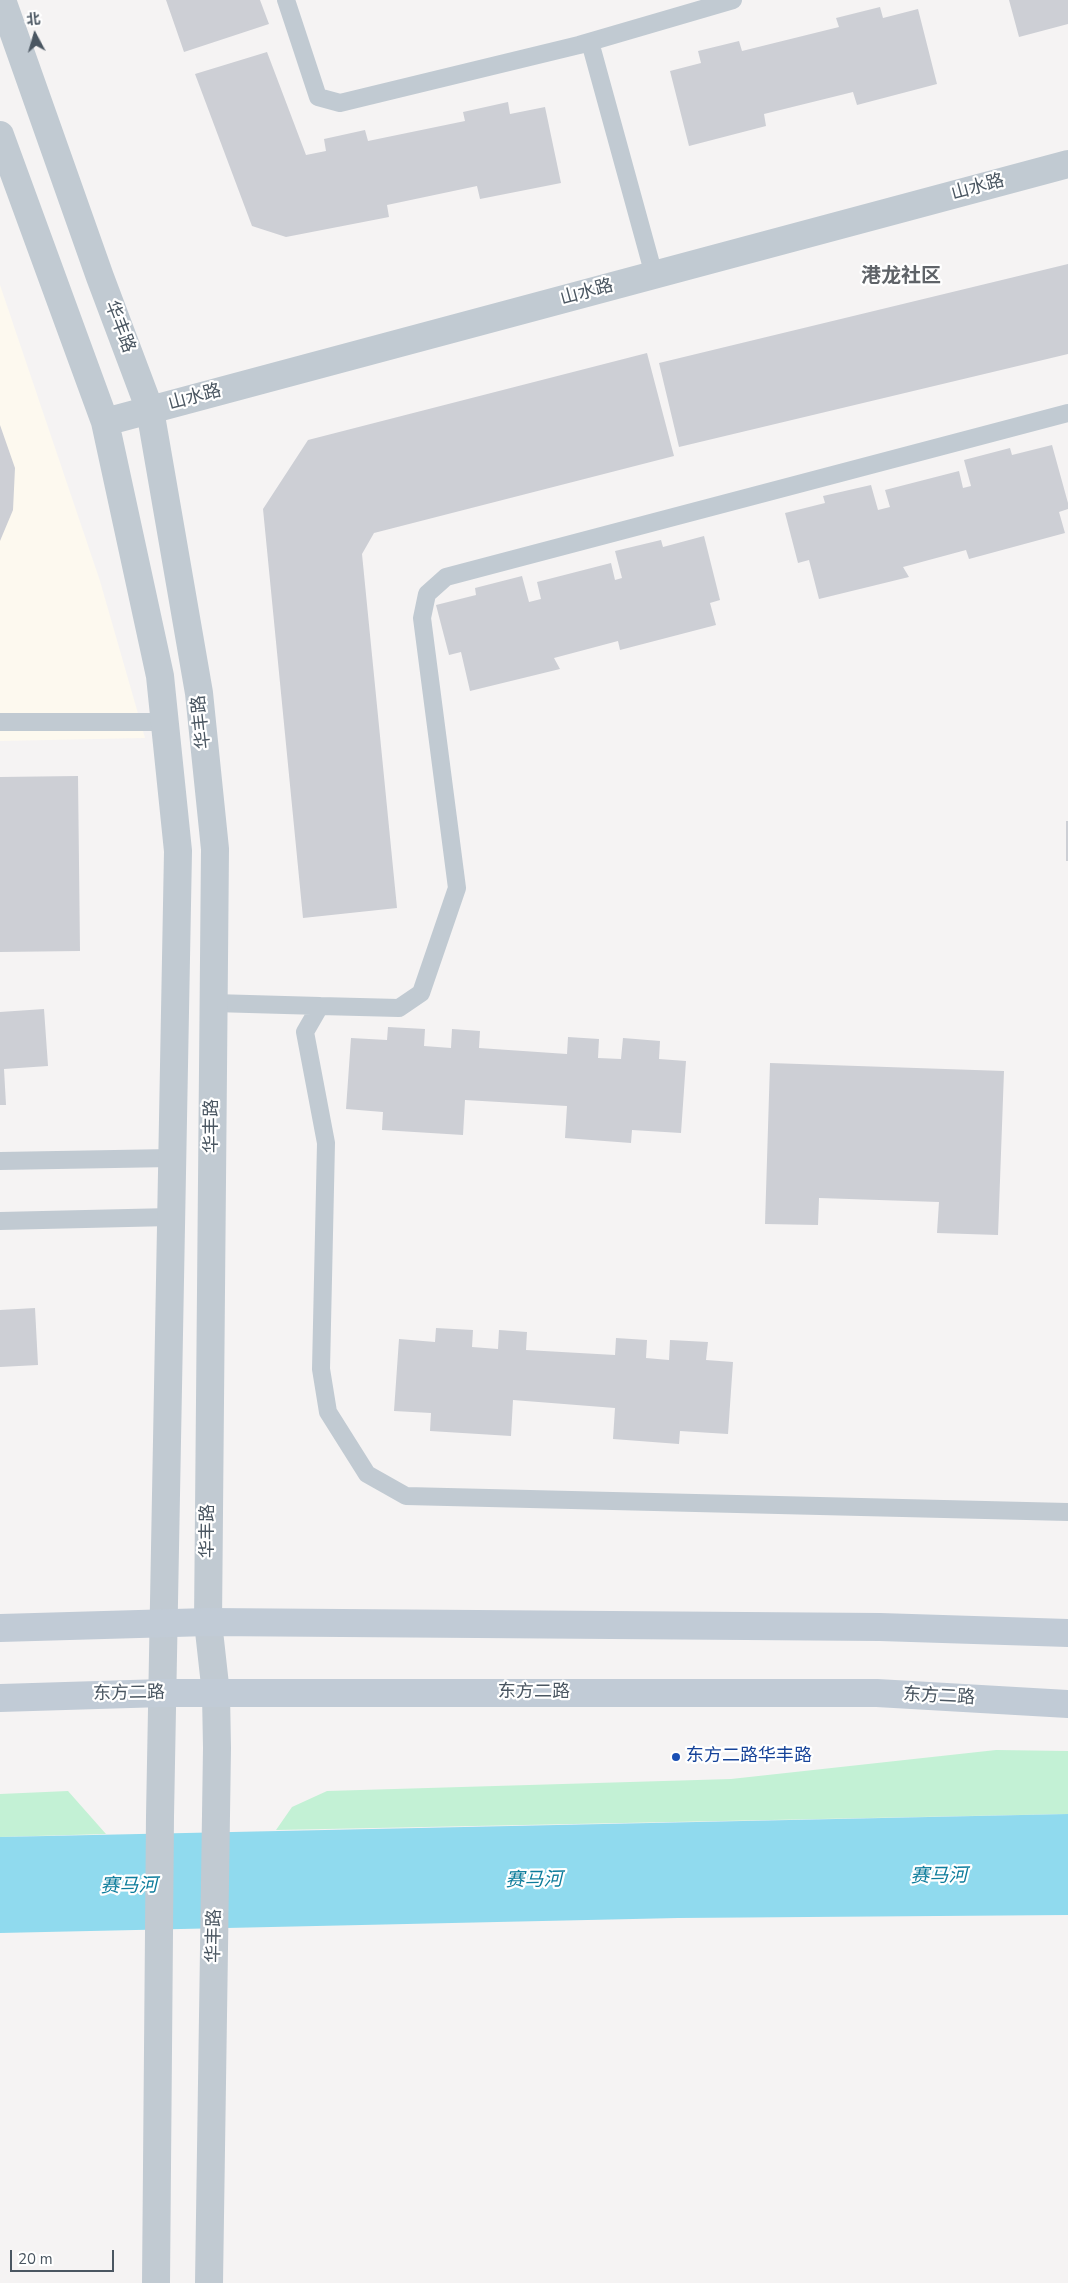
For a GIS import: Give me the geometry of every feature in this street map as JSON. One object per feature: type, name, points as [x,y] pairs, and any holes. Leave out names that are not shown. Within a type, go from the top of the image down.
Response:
[{"type":"main road","points":[[0,1628],[208,1622],[880,1627],[1068,1633]]},
{"type":"main road","name":"东方二路","points":[[0,1698],[163,1693],[876,1693],[1068,1704]]},
{"type":"street","name":"华丰路","points":[[2,0],[100,277],[150,410],[199,693],[215,849],[208,1622],[216,1694],[217,1814],[208,2283]]},
{"type":"street","name":"华丰路","points":[[0,135],[105,422],[160,676],[178,851],[160,1816],[156,2283]]},
{"type":"street","name":"山水路","points":[[105,422],[1068,164]]},
{"type":"lane","points":[[286,0],[318,97],[340,103],[590,42],[733,0]]},
{"type":"lane","points":[[590,42],[654,275]]},
{"type":"lane","points":[[214,1003],[399,1008],[421,993],[457,888],[422,618],[428,594],[446,577],[1068,413]]},
{"type":"lane","points":[[0,722],[165,722]]},
{"type":"lane","points":[[320,1006],[305,1032],[326,1143],[321,1369],[328,1412],[367,1474],[406,1496],[1068,1512]]},
{"type":"lane","points":[[0,1161],[172,1158]]},
{"type":"lane","points":[[0,1221],[171,1217]]},
{"type":"shaded area","points":[[0,285],[100,581],[145,738],[0,741]]},
{"type":"green space","points":[[996,1750],[1068,1751],[1068,1814],[276,1830],[292,1807],[327,1791],[731,1779]]},
{"type":"green space","points":[[68,1791],[106,1834],[0,1837],[0,1794]]},
{"type":"water","name":"赛马河","points":[[1068,1814],[1068,1915],[678,1918],[0,1933],[0,1837]]},
{"type":"building","points":[[166,0],[260,0],[269,24],[184,52]]},
{"type":"building","points":[[1009,0],[1068,0],[1068,24],[1019,37]]},
{"type":"building","points":[[880,7],[883,18],[918,9],[937,84],[857,105],[853,92],[764,114],[766,126],[689,146],[670,71],[701,63],[698,51],[739,41],[742,51],[839,27],[836,18]]},
{"type":"building","points":[[267,52],[306,155],[326,151],[324,139],[365,130],[368,141],[465,121],[463,112],[508,102],[510,114],[545,107],[561,183],[480,199],[477,186],[387,205],[389,217],[286,237],[252,226],[195,74]]},
{"type":"building","points":[[1068,264],[1068,354],[679,447],[659,363]]},
{"type":"building","points":[[647,353],[674,456],[374,533],[362,554],[397,908],[303,918],[263,509],[308,440]]},
{"type":"building","points":[[0,425],[15,468],[13,510],[0,541]]},
{"type":"building","points":[[1052,445],[1068,503],[1068,509],[1059,512],[1065,533],[969,559],[966,550],[903,567],[909,577],[819,599],[809,560],[798,563],[785,513],[825,503],[823,496],[871,485],[878,510],[890,507],[885,490],[959,471],[963,488],[971,486],[964,460],[1010,448],[1012,455]]},
{"type":"building","points":[[704,536],[720,600],[710,603],[716,625],[620,650],[618,641],[554,658],[560,669],[470,691],[461,652],[449,655],[436,605],[476,595],[475,588],[522,576],[529,602],[541,599],[537,582],[611,563],[615,580],[622,578],[615,551],[661,540],[663,547]]},
{"type":"building","points":[[78,776],[80,951],[0,952],[0,777]]},
{"type":"building","points":[[1066,821],[1068,821],[1068,861],[1066,861]]},
{"type":"building","points":[[44,1009],[48,1066],[4,1069],[6,1105],[0,1105],[0,1012]]},
{"type":"building","points":[[388,1027],[425,1029],[424,1046],[451,1048],[452,1029],[480,1031],[479,1048],[567,1054],[568,1037],[599,1039],[598,1058],[621,1059],[623,1038],[660,1041],[659,1059],[686,1061],[681,1133],[632,1130],[631,1143],[565,1138],[567,1106],[465,1100],[463,1135],[382,1130],[383,1112],[346,1109],[351,1038],[387,1040]]},
{"type":"building","points":[[770,1063],[1004,1071],[998,1235],[937,1233],[939,1202],[819,1198],[818,1225],[765,1224]]},
{"type":"building","points":[[35,1308],[38,1365],[0,1367],[0,1310]]},
{"type":"building","points":[[436,1328],[473,1330],[472,1347],[498,1349],[499,1330],[527,1332],[526,1350],[615,1355],[616,1338],[647,1340],[646,1358],[669,1360],[670,1340],[708,1342],[706,1360],[733,1362],[728,1434],[680,1431],[679,1444],[613,1439],[615,1408],[513,1400],[511,1436],[430,1431],[431,1413],[394,1411],[399,1339],[435,1342]]},
{"type":"place","name":"东方二路华丰路","points":[[676,1757]]},
{"type":"district","name":"港龙社区","points":[[901,277]]}]
